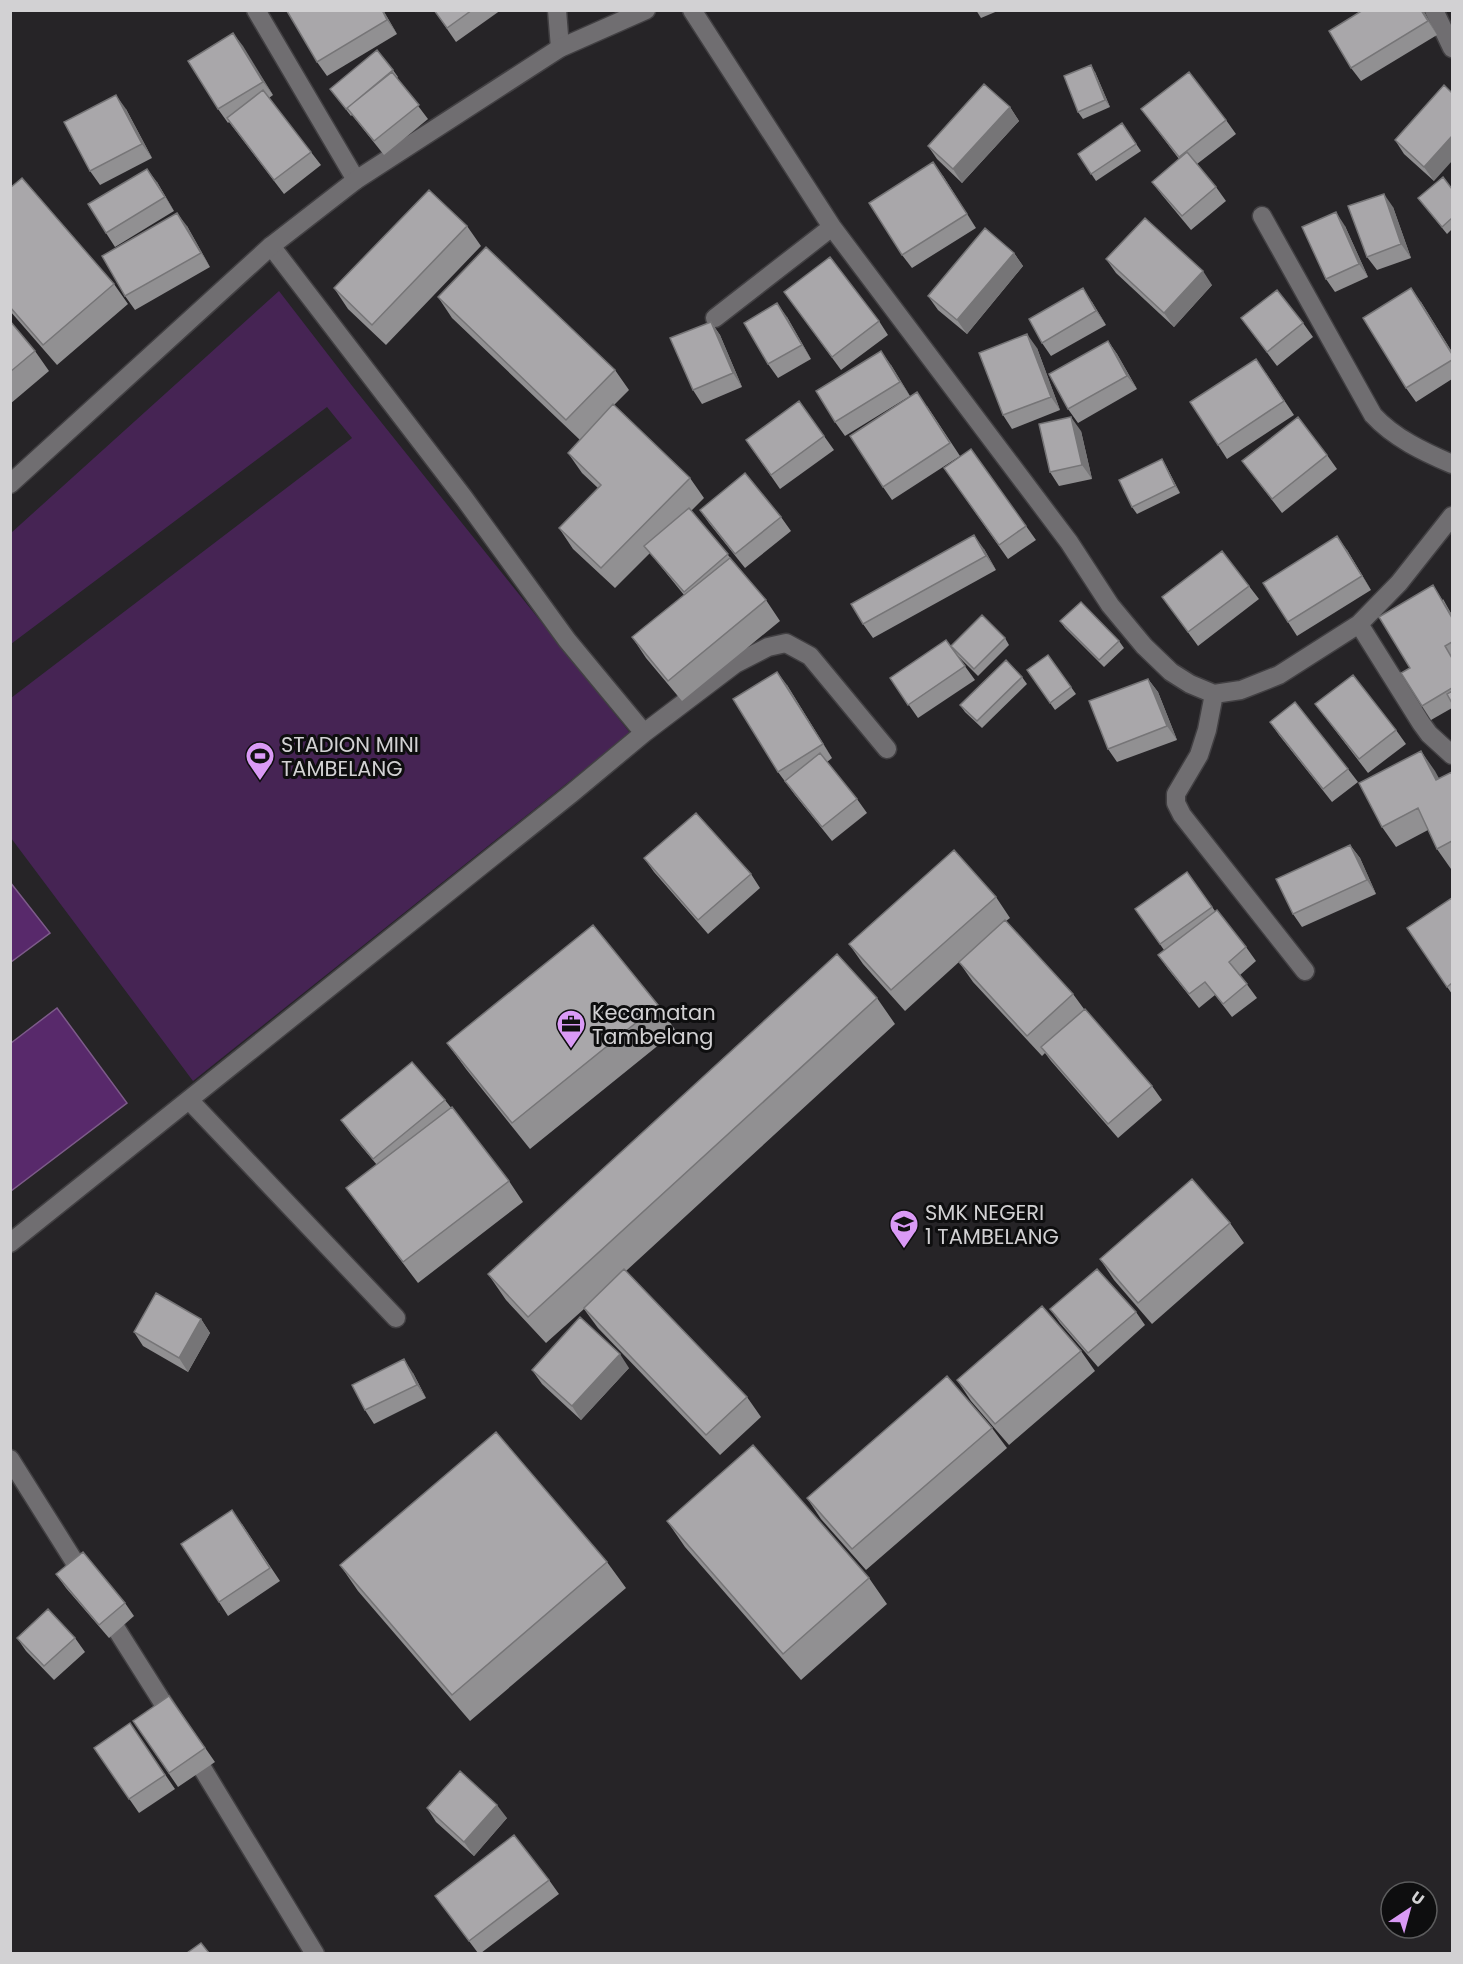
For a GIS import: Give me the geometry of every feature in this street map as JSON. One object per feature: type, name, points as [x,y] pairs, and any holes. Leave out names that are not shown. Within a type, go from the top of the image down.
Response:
[{"type":"street","points":[[256,10],[356,180]]},
{"type":"street","points":[[557,10],[560,48]]},
{"type":"street","points":[[10,484],[271,246],[356,180],[560,48],[646,10]]},
{"type":"street","points":[[692,10],[832,227],[1069,542],[1110,605],[1171,672],[1190,684],[1214,694],[1241,690],[1279,675],[1359,624],[1399,583],[1452,516]]},
{"type":"street","points":[[1434,10],[1452,48]]},
{"type":"street","points":[[1262,216],[1373,415],[1384,428],[1452,464]]},
{"type":"street","points":[[715,318],[832,227]]},
{"type":"street","points":[[271,246],[464,498],[567,640],[644,733]]},
{"type":"street","points":[[1359,624],[1421,723],[1429,734],[1452,755]]},
{"type":"street","points":[[10,1244],[644,733],[735,664],[768,647],[786,644],[799,648],[810,656],[887,749]]},
{"type":"street","points":[[1214,694],[1208,730],[1199,755],[1176,794],[1176,803],[1182,815],[1305,971]]},
{"type":"street","points":[[190,1101],[396,1318]]},
{"type":"street","points":[[10,1459],[315,1953]]},
{"type":"shaded area","name":"STADION MINI TAMBELANG","points":[[279,291],[630,733],[193,1081],[11,838],[11,698],[352,438],[327,407],[11,644],[11,533]]},
{"type":"shaded area","points":[[10,882],[50,933],[11,962],[10,962]]},
{"type":"shaded area","points":[[57,1008],[127,1103],[11,1191],[11,1043]]},
{"type":"building","points":[[288,10],[382,10],[387,20],[317,62]]},
{"type":"building","points":[[434,10],[472,10],[447,28]]},
{"type":"building","points":[[1363,10],[1421,10],[1428,21],[1351,68],[1329,31]]},
{"type":"building","points":[[233,33],[263,82],[218,109],[188,61]]},
{"type":"building","points":[[377,50],[393,70],[346,109],[330,89]]},
{"type":"building","points":[[1091,65],[1105,100],[1078,112],[1064,76]]},
{"type":"building","points":[[392,72],[419,105],[374,141],[347,108]]},
{"type":"building","points":[[1189,72],[1226,120],[1179,157],[1141,109]]},
{"type":"building","points":[[984,84],[1010,107],[953,169],[928,146]]},
{"type":"building","points":[[1444,85],[1452,93],[1452,136],[1424,167],[1395,140]]},
{"type":"building","points":[[263,90],[311,152],[274,180],[227,118]]},
{"type":"building","points":[[116,95],[142,144],[90,171],[64,122]]},
{"type":"building","points":[[1122,123],[1136,144],[1091,174],[1078,154]]},
{"type":"building","points":[[1187,152],[1216,187],[1182,216],[1152,182]]},
{"type":"building","points":[[933,162],[967,214],[902,255],[869,203]]},
{"type":"building","points":[[147,169],[165,197],[106,233],[88,204]]},
{"type":"building","points":[[1443,177],[1452,189],[1452,218],[1442,227],[1418,198]]},
{"type":"building","points":[[22,178],[114,284],[43,345],[10,307],[10,188]]},
{"type":"building","points":[[429,190],[467,226],[372,325],[334,288]]},
{"type":"building","points":[[1384,194],[1401,244],[1367,257],[1348,206]]},
{"type":"building","points":[[1336,212],[1359,264],[1326,279],[1302,227]]},
{"type":"building","points":[[177,213],[201,253],[125,296],[102,256]]},
{"type":"building","points":[[1145,218],[1203,271],[1164,313],[1106,259]]},
{"type":"building","points":[[985,228],[1014,253],[957,320],[928,296]]},
{"type":"building","points":[[486,247],[615,370],[566,420],[438,297]]},
{"type":"building","points":[[830,257],[879,321],[832,357],[784,292]]},
{"type":"building","points":[[1083,288],[1096,311],[1042,343],[1029,319]]},
{"type":"building","points":[[1411,288],[1452,354],[1452,360],[1406,388],[1363,318]]},
{"type":"building","points":[[1277,290],[1303,323],[1267,352],[1241,318]]},
{"type":"building","points":[[777,303],[802,345],[768,364],[744,323]]},
{"type":"building","points":[[10,321],[35,351],[10,372]]},
{"type":"building","points":[[711,322],[733,373],[693,390],[670,338]]},
{"type":"building","points":[[1027,334],[1051,397],[1003,415],[979,353]]},
{"type":"building","points":[[1108,341],[1127,376],[1068,409],[1049,374]]},
{"type":"building","points":[[881,351],[900,382],[835,422],[816,391]]},
{"type":"building","points":[[1256,359],[1284,401],[1218,445],[1190,402]]},
{"type":"building","points":[[917,392],[950,443],[883,487],[850,436]]},
{"type":"building","points":[[799,401],[824,436],[771,475],[746,440]]},
{"type":"building","points":[[613,404],[690,478],[601,568],[559,528],[601,485],[568,453]]},
{"type":"building","points":[[1071,417],[1082,465],[1050,472],[1039,424]]},
{"type":"building","points":[[1298,417],[1327,455],[1272,499],[1242,461]]},
{"type":"building","points":[[971,449],[1026,526],[999,545],[944,468]]},
{"type":"building","points":[[1162,459],[1175,486],[1132,507],[1119,480]]},
{"type":"building","points":[[745,473],[781,517],[735,554],[700,510]]},
{"type":"building","points":[[689,508],[728,554],[684,592],[644,546]]},
{"type":"building","points":[[974,535],[986,556],[863,624],[851,604]]},
{"type":"building","points":[[1337,536],[1362,576],[1288,622],[1263,583]]},
{"type":"building","points":[[1222,551],[1249,586],[1188,632],[1162,597]]},
{"type":"building","points":[[730,558],[766,600],[668,681],[632,637]]},
{"type":"building","points":[[1433,585],[1452,618],[1452,642],[1445,646],[1452,658],[1452,688],[1422,706],[1401,673],[1410,668],[1379,617]]},
{"type":"building","points":[[1081,602],[1119,641],[1099,660],[1060,621]]},
{"type":"building","points":[[982,615],[1005,638],[974,669],[951,646]]},
{"type":"building","points":[[946,640],[965,666],[908,705],[890,678]]},
{"type":"building","points":[[1048,655],[1071,687],[1050,703],[1027,670]]},
{"type":"building","points":[[1006,660],[1022,677],[977,721],[960,705]]},
{"type":"building","points":[[777,672],[823,744],[778,772],[733,699]]},
{"type":"building","points":[[1353,675],[1396,730],[1359,759],[1315,704]]},
{"type":"building","points":[[1148,679],[1167,726],[1108,749],[1089,701]]},
{"type":"building","points":[[1452,691],[1452,703],[1447,694]]},
{"type":"building","points":[[1295,702],[1348,769],[1323,789],[1270,722]]},
{"type":"building","points":[[1421,751],[1436,780],[1452,772],[1452,841],[1437,849],[1418,808],[1382,827],[1359,783]]},
{"type":"building","points":[[820,753],[857,799],[822,827],[785,781]]},
{"type":"building","points":[[696,813],[751,874],[698,920],[644,858]]},
{"type":"building","points":[[1350,845],[1367,880],[1293,914],[1276,879]]},
{"type":"building","points":[[954,850],[996,897],[891,990],[849,944]]},
{"type":"building","points":[[1187,872],[1212,907],[1160,944],[1135,909]]},
{"type":"building","points":[[1452,898],[1452,983],[1447,987],[1407,928]]},
{"type":"building","points":[[1217,910],[1246,947],[1229,962],[1247,984],[1223,1004],[1205,982],[1189,994],[1158,955]]},
{"type":"building","points":[[1005,920],[1073,994],[1027,1036],[959,962]]},
{"type":"building","name":"Kecamatan Tambelang","points":[[593,925],[658,1005],[512,1123],[447,1043]]},
{"type":"building","points":[[837,954],[877,998],[528,1317],[488,1274]]},
{"type":"building","points":[[1085,1009],[1152,1086],[1108,1124],[1041,1047]]},
{"type":"building","points":[[412,1062],[445,1100],[373,1159],[341,1120]]},
{"type":"building","points":[[452,1107],[509,1181],[403,1262],[346,1188]]},
{"type":"building","points":[[1192,1179],[1230,1223],[1138,1303],[1100,1259]]},
{"type":"building","points":[[624,1269],[747,1397],[706,1435],[584,1308]]},
{"type":"building","points":[[1097,1269],[1136,1312],[1088,1353],[1050,1309]]},
{"type":"building","points":[[156,1293],[201,1319],[179,1358],[134,1332]]},
{"type":"building","points":[[1042,1306],[1081,1351],[995,1424],[957,1380]]},
{"type":"building","points":[[580,1317],[620,1354],[572,1406],[532,1370]]},
{"type":"building","points":[[404,1359],[417,1385],[365,1410],[352,1385]]},
{"type":"building","points":[[947,1376],[992,1428],[852,1549],[807,1498]]},
{"type":"building","points":[[496,1432],[607,1562],[452,1695],[340,1565]]},
{"type":"building","points":[[753,1445],[869,1578],[783,1654],[667,1521]]},
{"type":"building","points":[[232,1510],[270,1568],[219,1602],[181,1544]]},
{"type":"building","points":[[83,1552],[125,1603],[99,1625],[56,1574]]},
{"type":"building","points":[[48,1609],[75,1638],[44,1666],[17,1638]]},
{"type":"building","points":[[169,1696],[205,1748],[169,1773],[133,1721]]},
{"type":"building","points":[[130,1723],[165,1775],[129,1799],[94,1748]]},
{"type":"building","points":[[460,1771],[497,1805],[464,1842],[427,1808]]},
{"type":"building","points":[[514,1835],[549,1880],[469,1941],[435,1896]]},
{"type":"building","points":[[201,1943],[209,1953],[187,1953]]},
{"type":"place","name":"STADION MINI TAMBELANG","points":[[260,782]]},
{"type":"place","name":"Kecamatan Tambelang","points":[[571,1050]]},
{"type":"place","name":"SMK NEGERI 1 TAMBELANG","points":[[904,1250]]}]
